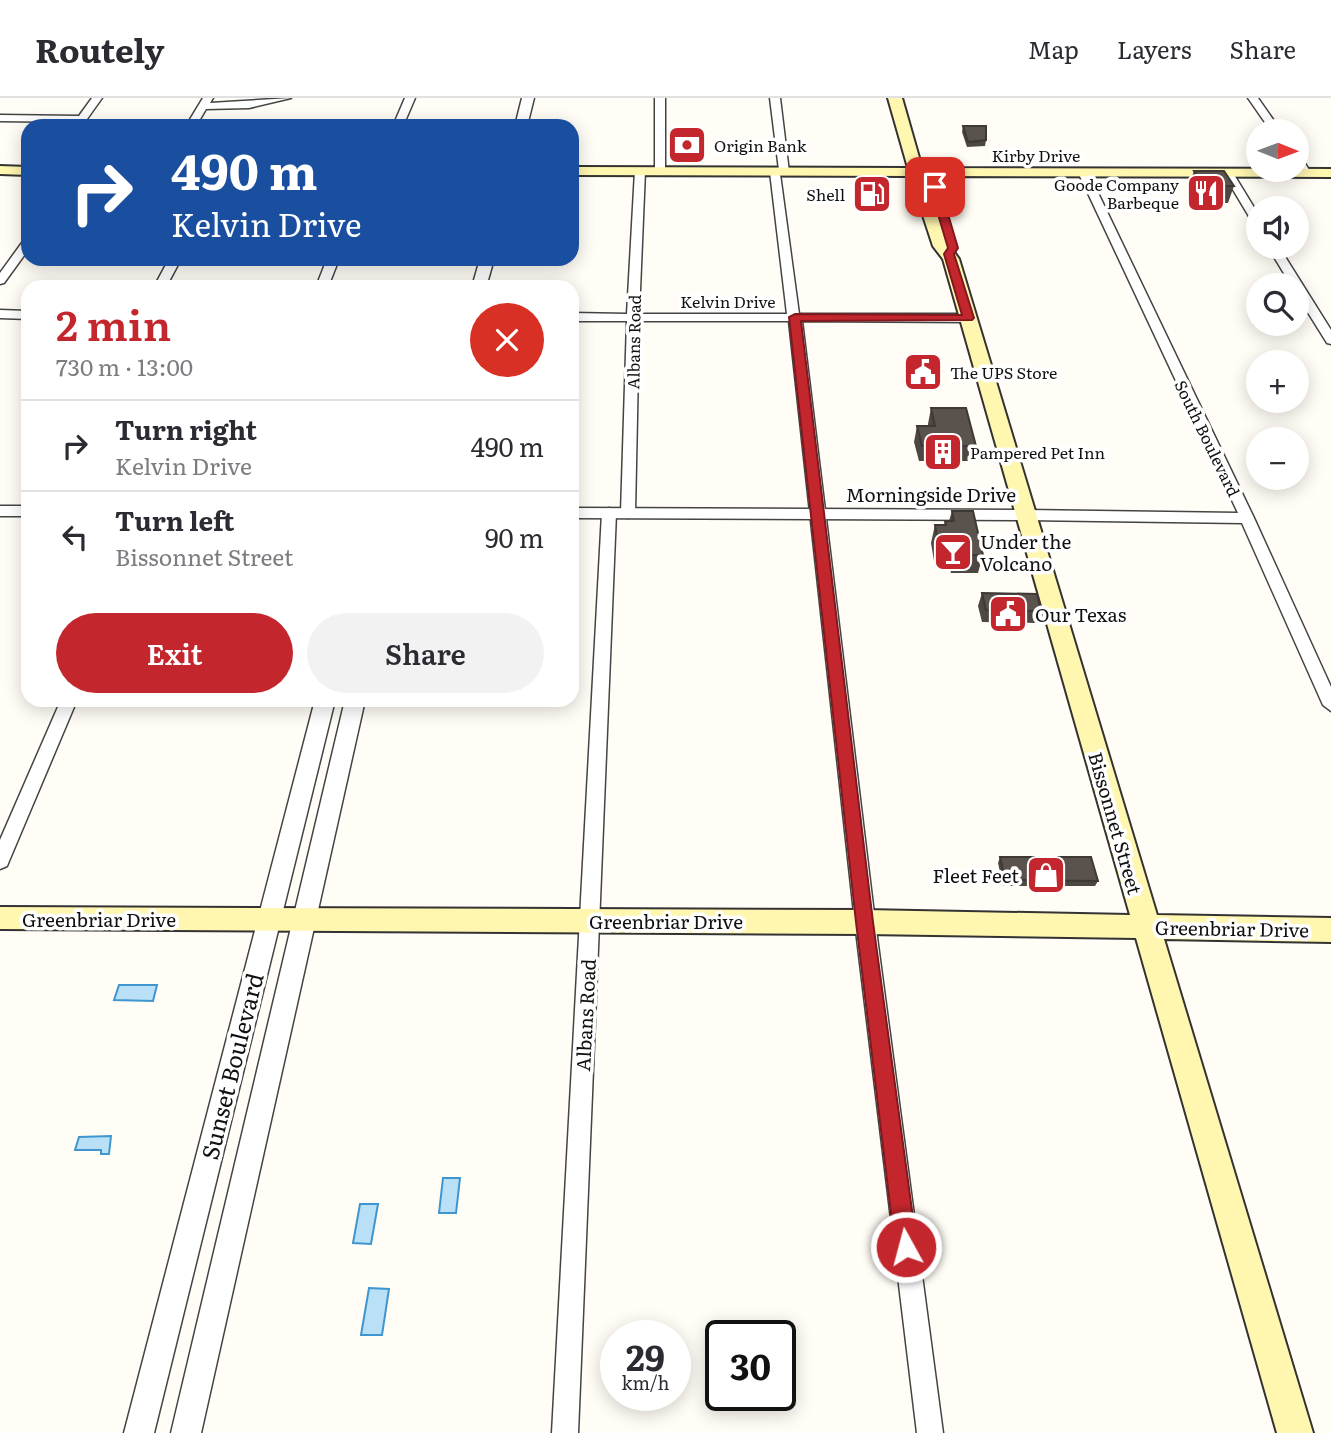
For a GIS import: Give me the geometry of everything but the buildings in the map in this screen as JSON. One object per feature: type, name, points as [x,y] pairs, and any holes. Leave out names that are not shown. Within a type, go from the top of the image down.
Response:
[{"type":"main road","points":[[896,99],[912,101]]},
{"type":"main road","name":"Bissonnet Street","points":[[896,99],[927,169],[953,248],[949,254],[1295,1433]]},
{"type":"main road","name":"Kirby Drive","points":[[579,171],[779,172],[927,169],[1246,173]]},
{"type":"main road","points":[[0,170],[21,170]]},
{"type":"main road","name":"Kirby Drive","points":[[1309,173],[1331,173]]},
{"type":"main road","name":"Greenbriar Drive","points":[[0,918],[303,917],[1331,929]]},
{"type":"street","points":[[81,119],[97,98]]},
{"type":"street","points":[[195,119],[205,102],[248,106],[285,98]]},
{"type":"street","points":[[401,119],[410,98]]},
{"type":"street","points":[[523,119],[528,98]]},
{"type":"street","points":[[660,98],[660,172]]},
{"type":"street","points":[[775,98],[791,309],[795,317],[865,922],[930,1433]]},
{"type":"street","points":[[1253,98],[1268,119]]},
{"type":"street","points":[[0,118],[21,119]]},
{"type":"street","name":"Albans Road","points":[[565,1433],[590,920],[634,317],[640,172]]},
{"type":"street","name":"South Boulevard","points":[[1083,172],[1169,359],[1247,518],[1331,705]]},
{"type":"street","points":[[1227,173],[1246,204]]},
{"type":"street","points":[[0,281],[21,252]]},
{"type":"street","points":[[1281,259],[1331,340]]},
{"type":"street","points":[[0,314],[21,315]]},
{"type":"street","name":"Kelvin Drive","points":[[579,317],[968,318]]},
{"type":"street","points":[[1317,317],[1331,317]]},
{"type":"street","points":[[0,511],[21,511]]},
{"type":"street","name":"Morningside Drive","points":[[579,513],[1247,518]]},
{"type":"street","points":[[0,861],[66,707]]},
{"type":"street","name":"Sunset Boulevard","points":[[139,1433],[267,919],[323,707]]},
{"type":"street","name":"Sunset Boulevard","points":[[186,1433],[353,707]]},
{"type":"water","points":[[119,985],[157,985],[153,1001],[114,1000]]},
{"type":"water","points":[[111,1136],[109,1154],[101,1154],[101,1150],[75,1150],[79,1137]]},
{"type":"water","points":[[443,1178],[460,1178],[456,1213],[439,1213]]},
{"type":"water","points":[[360,1204],[378,1204],[371,1244],[353,1243]]},
{"type":"water","points":[[369,1288],[389,1289],[382,1335],[361,1335]]},
{"type":"place","name":"Origin Bank","points":[[687,145]]},
{"type":"place","name":"Goode Company Barbeque","points":[[1206,193]]},
{"type":"place","name":"Shell","points":[[872,194]]},
{"type":"place","name":"The UPS Store","points":[[923,372]]},
{"type":"place","name":"Pampered Pet Inn","points":[[943,452]]},
{"type":"place","name":"Under the Volcano","points":[[953,552]]},
{"type":"place","name":"Our Texas","points":[[1008,614]]},
{"type":"place","name":"Fleet Feet","points":[[1046,875]]},
{"type":"route","points":[[906,1247],[865,922],[795,317],[968,318],[949,254],[953,248],[935,187]]}]
